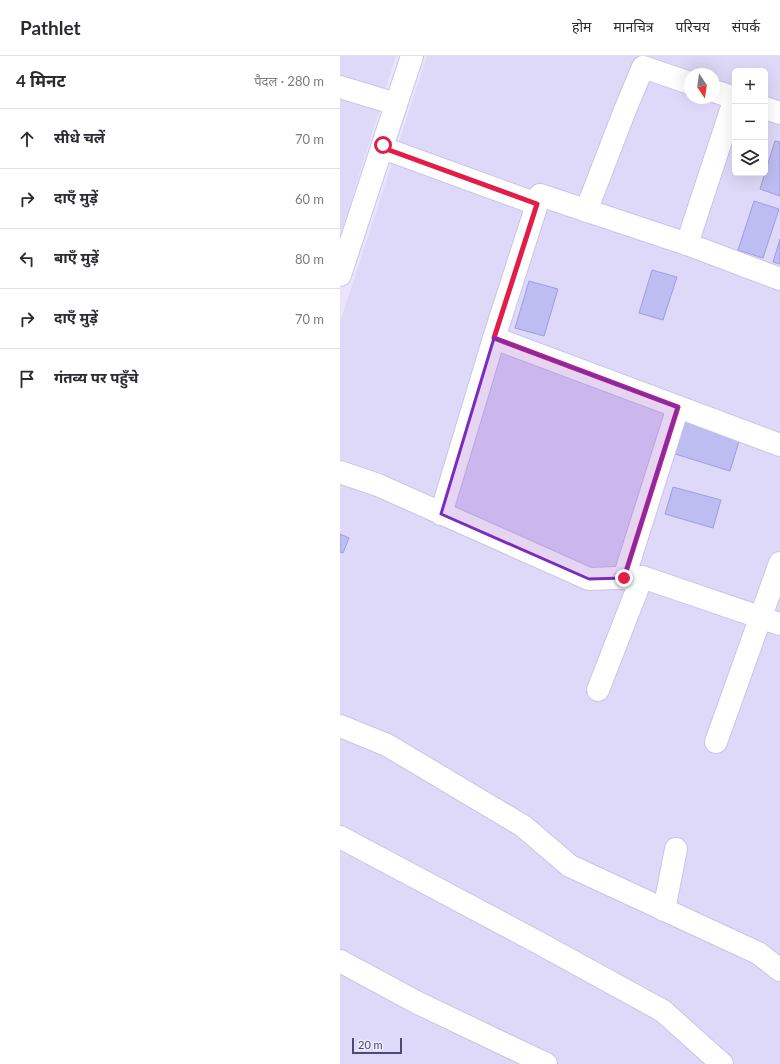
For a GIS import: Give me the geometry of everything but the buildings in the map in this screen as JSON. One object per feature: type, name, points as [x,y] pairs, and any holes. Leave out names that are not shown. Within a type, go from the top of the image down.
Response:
[{"type":"street","points":[[340,275],[412,56]]},
{"type":"street","points":[[586,211],[643,67],[662,64],[684,79]]},
{"type":"street","points":[[340,87],[396,104]]},
{"type":"street","points":[[720,93],[732,97]]},
{"type":"street","points":[[687,244],[733,104]]},
{"type":"street","points":[[768,109],[780,113]]},
{"type":"street","points":[[382,148],[537,204]]},
{"type":"street","points":[[441,514],[494,338],[540,195],[687,244],[780,278]]},
{"type":"street","points":[[494,338],[780,445]]},
{"type":"street","points":[[598,690],[633,578],[678,407]]},
{"type":"street","points":[[340,472],[378,485],[589,579],[633,578],[770,621]]},
{"type":"street","points":[[716,742],[770,621],[780,563]]},
{"type":"street","points":[[340,726],[386,745],[524,826],[570,866],[758,953],[780,970]]},
{"type":"street","points":[[340,837],[532,939],[663,1011],[722,1064]]},
{"type":"street","points":[[664,910],[676,849]]},
{"type":"street","points":[[340,961],[418,1003],[546,1064]]},
{"type":"highlighted area","points":[[494,338],[678,407],[624,578],[589,579],[441,514]]},
{"type":"shaded area","points":[[340,56],[396,56],[340,237]]},
{"type":"shaded area","points":[[427,56],[780,56],[780,1064],[340,1064],[340,322]]},
{"type":"route","points":[[383,145],[382,148],[537,204],[494,338],[678,407],[624,578]]}]
